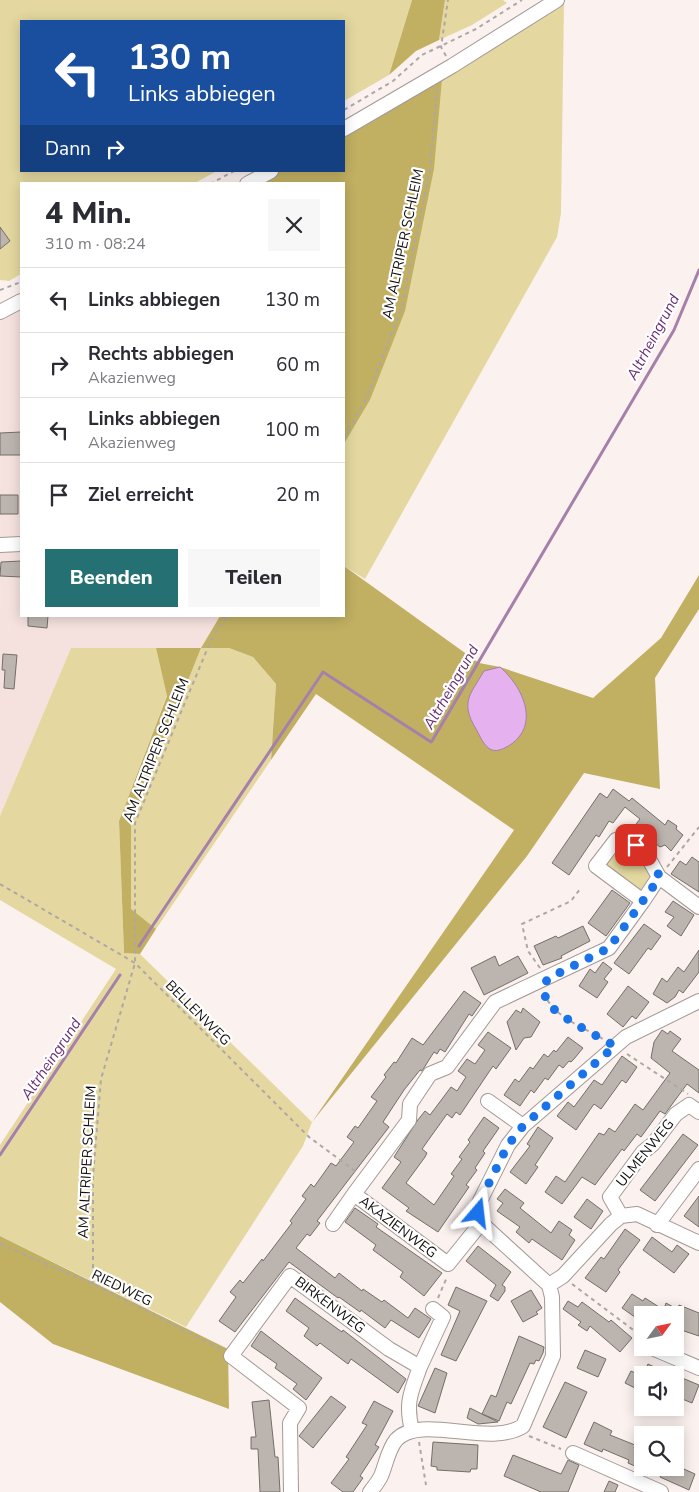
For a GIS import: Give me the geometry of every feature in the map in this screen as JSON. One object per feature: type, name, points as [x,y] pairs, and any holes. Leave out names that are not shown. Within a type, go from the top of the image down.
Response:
[{"type":"street","points":[[345,128],[439,74],[557,0]]},
{"type":"street","points":[[251,182],[269,172]]},
{"type":"street","points":[[0,312],[20,302]]},
{"type":"street","points":[[0,545],[20,544]]},
{"type":"street","points":[[643,901],[596,866],[616,840],[626,838],[646,852],[660,877],[699,907]]},
{"type":"street","name":"AKAZIENWEG","points":[[333,1224],[409,1120],[410,1104],[430,1074],[447,1067],[494,1002],[547,979],[609,948],[660,877]]},
{"type":"street","points":[[370,1492],[380,1478],[396,1440],[415,1430],[493,1434],[513,1433],[523,1426],[553,1356],[552,1297],[549,1285],[481,1223],[479,1203],[508,1145],[523,1126],[626,1037],[699,1001]]},
{"type":"street","points":[[488,1100],[523,1126]]},
{"type":"street","name":"ULMENWEG","points":[[621,1216],[610,1197],[642,1152],[653,1144],[676,1114],[694,1108]]},
{"type":"street","points":[[657,1225],[699,1169]]},
{"type":"street","name":"AKAZIENWEG","points":[[354,1194],[448,1264],[481,1223]]},
{"type":"street","points":[[549,1285],[563,1276],[611,1224],[621,1216],[637,1214],[657,1225],[699,1242]]},
{"type":"street","name":"BIRKENWEG","points":[[231,1356],[290,1276],[389,1349],[420,1367]]},
{"type":"street","points":[[415,1430],[408,1414],[408,1400],[420,1367],[443,1317],[433,1309]]},
{"type":"street","points":[[231,1356],[299,1408],[290,1423],[291,1492]]},
{"type":"street","points":[[671,1356],[699,1368]]},
{"type":"street","points":[[573,1453],[661,1492]]},
{"type":"path","points":[[441,47],[448,0]]},
{"type":"path","points":[[345,109],[393,81],[422,55],[476,29],[522,0]]},
{"type":"path","name":"AM ALTRIPER SCHLEIM","points":[[345,435],[366,399],[401,310],[430,169],[439,74]]},
{"type":"path","points":[[214,182],[232,172]]},
{"type":"path","points":[[0,290],[20,282]]},
{"type":"path","name":"AM ALTRIPER SCHLEIM","points":[[93,1284],[93,1176],[101,1080],[135,963],[135,823],[211,640],[226,617]]},
{"type":"path","points":[[660,877],[699,827]]},
{"type":"path","name":"BELLENWEG","points":[[0,884],[135,963],[309,1138],[365,1178]]},
{"type":"path","points":[[580,888],[571,901],[522,924],[528,951],[547,979],[544,991],[548,1004],[688,1094],[694,1108]]},
{"type":"path","name":"RIEDWEG","points":[[0,1244],[93,1284],[231,1356]]},
{"type":"path","points":[[433,1309],[450,1269],[448,1264]]},
{"type":"path","points":[[563,1276],[573,1286],[634,1331]]},
{"type":"path","points":[[523,1426],[529,1436],[573,1453]]},
{"type":"path","points":[[415,1430],[426,1485]]},
{"type":"shaded area","points":[[0,0],[412,0],[389,75],[345,100],[345,20],[20,20],[20,172],[215,172],[197,182],[20,182],[20,275],[9,281],[0,280]]},
{"type":"shaded area","points":[[412,0],[445,0],[439,40],[416,51],[389,75]]},
{"type":"shaded area","points":[[445,0],[503,0],[507,3],[472,25],[439,40]]},
{"type":"shaded area","points":[[564,3],[561,213],[557,237],[365,579],[345,567],[345,442],[370,400],[442,79]]},
{"type":"shaded area","points":[[442,79],[434,169],[405,311],[370,400],[345,442],[345,182],[255,182],[272,172],[345,172],[345,132]]},
{"type":"shaded area","points":[[20,310],[20,617],[219,617],[201,648],[71,648],[0,816],[0,320]]},
{"type":"shaded area","points":[[345,567],[479,663],[500,667],[593,698],[661,638],[699,575],[699,609],[655,678],[660,789],[584,773],[527,856],[312,1122],[514,830],[316,694],[271,760],[276,684],[253,657],[229,648],[201,648],[219,617],[345,617]]},
{"type":"shaded area","points":[[71,648],[156,648],[167,695],[119,821],[124,953],[140,954],[312,1122],[303,1146],[186,1327],[0,1236],[0,1145],[116,969],[0,900],[0,816]]},
{"type":"shaded area","points":[[156,648],[201,648],[131,823],[131,909],[156,929],[140,954],[124,953],[119,821],[167,696]]},
{"type":"shaded area","points":[[201,648],[229,648],[253,657],[276,684],[271,760],[156,929],[131,910],[131,823]]},
{"type":"shaded area","points":[[500,667],[521,694],[526,716],[525,727],[519,736],[510,745],[494,750],[489,749],[482,741],[471,720],[468,705],[471,693],[484,671]]},
{"type":"shaded area","points":[[625,844],[648,861],[658,878],[642,898],[605,866]]},
{"type":"shaded area","points":[[0,1236],[228,1349],[229,1409],[53,1344],[0,1302]]},
{"type":"building","points":[[0,227],[10,241],[0,249]]},
{"type":"building","points":[[20,432],[20,455],[0,455],[0,433]]},
{"type":"building","points":[[0,495],[18,495],[18,514],[0,514]]},
{"type":"building","points":[[20,561],[20,577],[0,576],[1,562]]},
{"type":"building","points":[[28,617],[48,617],[47,628],[28,626]]},
{"type":"building","points":[[3,654],[17,655],[14,689],[4,688],[5,670],[2,670]]},
{"type":"building","points":[[613,789],[629,801],[632,798],[665,825],[668,820],[677,826],[676,829],[683,835],[671,851],[665,845],[660,847],[634,827],[640,819],[625,807],[613,823],[609,821],[599,837],[596,835],[569,875],[552,863],[600,793],[607,798]]},
{"type":"building","points":[[692,857],[699,862],[699,892],[671,874],[680,861],[686,865]]},
{"type":"building","points":[[612,890],[630,903],[606,936],[588,923]]},
{"type":"building","points":[[673,901],[694,915],[681,936],[667,926],[674,917],[665,912]]},
{"type":"building","points":[[644,924],[661,936],[651,950],[648,948],[629,974],[614,963]]},
{"type":"building","points":[[583,926],[590,941],[561,956],[562,958],[543,965],[534,946],[556,936],[558,938]]},
{"type":"building","points":[[699,950],[699,972],[683,993],[679,990],[675,997],[667,1003],[653,994],[662,978],[667,982],[678,967],[684,972]]},
{"type":"building","points":[[495,956],[499,966],[518,956],[528,973],[484,995],[471,968]]},
{"type":"building","points":[[603,962],[612,969],[604,979],[608,982],[597,998],[579,986],[590,969],[595,973]]},
{"type":"building","points":[[628,986],[649,1002],[636,1019],[632,1016],[623,1027],[607,1014]]},
{"type":"building","points":[[464,991],[481,1003],[472,1016],[469,1014],[445,1052],[440,1049],[437,1054],[434,1052],[422,1071],[420,1070],[404,1090],[383,1122],[389,1127],[317,1221],[320,1223],[310,1236],[307,1234],[296,1248],[335,1278],[339,1273],[362,1291],[363,1289],[382,1302],[384,1300],[408,1318],[415,1308],[431,1319],[419,1338],[391,1320],[385,1328],[361,1310],[360,1312],[338,1298],[289,1262],[235,1332],[219,1321],[236,1297],[230,1292],[240,1280],[243,1283],[262,1259],[263,1261],[292,1223],[290,1221],[306,1199],[302,1196],[311,1184],[314,1187],[331,1163],[336,1166],[354,1142],[347,1137],[355,1126],[358,1128],[377,1101],[371,1097],[386,1077],[384,1075],[394,1062],[396,1063],[412,1038],[423,1045]]},
{"type":"building","points":[[523,1008],[540,1022],[531,1037],[524,1038],[516,1050],[507,1022],[516,1010],[521,1013]]},
{"type":"building","points":[[662,1030],[668,1034],[670,1031],[681,1039],[672,1051],[699,1070],[699,1093],[687,1084],[665,1114],[660,1111],[641,1137],[637,1134],[624,1151],[622,1149],[595,1185],[582,1177],[562,1204],[545,1192],[556,1176],[565,1182],[599,1133],[604,1135],[609,1128],[615,1132],[635,1104],[643,1110],[670,1073],[651,1058],[654,1042]]},
{"type":"building","points":[[488,1032],[511,1048],[496,1069],[493,1066],[460,1115],[456,1112],[452,1118],[447,1114],[422,1149],[427,1153],[406,1183],[434,1205],[454,1176],[451,1174],[462,1159],[459,1157],[484,1117],[499,1128],[483,1151],[485,1153],[475,1168],[477,1170],[466,1185],[469,1187],[438,1232],[406,1211],[409,1208],[382,1188],[401,1162],[394,1157],[417,1121],[425,1111],[430,1115],[451,1087],[457,1091],[466,1077],[458,1071],[467,1059],[475,1064],[485,1050],[478,1045]]},
{"type":"building","points":[[568,1037],[583,1048],[571,1062],[569,1061],[563,1068],[559,1065],[548,1080],[545,1078],[534,1093],[531,1090],[520,1106],[504,1095],[515,1079],[519,1082],[530,1067],[533,1069],[544,1054],[548,1057],[554,1050],[556,1052]]},
{"type":"building","points":[[622,1056],[637,1067],[626,1083],[622,1080],[601,1109],[594,1104],[576,1130],[557,1116],[568,1102],[574,1107],[594,1080],[602,1085]]},
{"type":"building","points":[[538,1127],[553,1138],[535,1165],[538,1167],[526,1184],[510,1172],[530,1146],[527,1144]]},
{"type":"building","points":[[683,1134],[698,1145],[655,1201],[640,1190]]},
{"type":"building","points":[[505,1189],[524,1203],[520,1208],[551,1233],[559,1221],[572,1230],[569,1235],[575,1240],[562,1260],[532,1239],[529,1243],[516,1232],[520,1227],[497,1211],[503,1203],[497,1199]]},
{"type":"building","points":[[699,1196],[699,1227],[684,1216]]},
{"type":"building","points":[[587,1199],[603,1211],[591,1229],[574,1217]]},
{"type":"building","points":[[355,1208],[378,1224],[376,1227],[442,1273],[424,1296],[400,1277],[403,1272],[373,1250],[376,1245],[345,1222]]},
{"type":"building","points":[[625,1229],[640,1240],[618,1270],[620,1272],[606,1292],[585,1278],[601,1257],[604,1259]]},
{"type":"building","points":[[652,1237],[672,1252],[677,1245],[689,1254],[674,1273],[643,1250]]},
{"type":"building","points":[[478,1246],[511,1272],[502,1285],[505,1287],[505,1291],[498,1301],[490,1296],[496,1285],[466,1261]]},
{"type":"building","points":[[456,1287],[487,1301],[456,1361],[441,1355],[460,1311],[448,1305]]},
{"type":"building","points":[[531,1290],[542,1308],[536,1312],[538,1314],[523,1322],[511,1301]]},
{"type":"building","points":[[632,1294],[643,1301],[645,1298],[657,1306],[634,1306],[634,1316],[622,1308]]},
{"type":"building","points":[[295,1298],[342,1332],[343,1330],[406,1379],[398,1393],[351,1359],[348,1364],[320,1343],[317,1346],[304,1336],[309,1328],[286,1311]]},
{"type":"building","points":[[568,1301],[578,1307],[582,1302],[609,1322],[611,1320],[632,1338],[620,1352],[590,1326],[587,1331],[578,1325],[581,1322],[563,1309]]},
{"type":"building","points":[[684,1307],[699,1313],[699,1336],[684,1331]]},
{"type":"building","points":[[261,1331],[322,1378],[306,1400],[293,1389],[297,1384],[275,1368],[277,1364],[251,1346]]},
{"type":"building","points":[[519,1336],[544,1347],[543,1353],[539,1361],[536,1360],[534,1364],[530,1363],[511,1404],[507,1402],[499,1421],[482,1414],[491,1395],[496,1397]]},
{"type":"building","points":[[585,1350],[606,1359],[598,1377],[577,1368]]},
{"type":"building","points":[[435,1368],[447,1373],[435,1413],[418,1406]]},
{"type":"building","points":[[631,1371],[634,1372],[634,1388],[625,1383]]},
{"type":"building","points":[[684,1379],[699,1385],[692,1403],[684,1400]]},
{"type":"building","points":[[565,1382],[587,1392],[566,1438],[543,1427]]},
{"type":"building","points":[[331,1396],[346,1407],[313,1448],[299,1436]]},
{"type":"building","points":[[269,1400],[275,1457],[278,1457],[280,1492],[260,1492],[258,1449],[251,1449],[251,1437],[256,1437],[252,1402]]},
{"type":"building","points":[[374,1401],[393,1411],[375,1445],[379,1447],[360,1476],[363,1478],[353,1492],[343,1492],[331,1483],[349,1459],[346,1457],[367,1425],[362,1423]]},
{"type":"building","points":[[470,1408],[498,1422],[478,1424],[467,1418]]},
{"type":"building","points":[[594,1422],[612,1431],[610,1435],[634,1445],[634,1466],[628,1463],[629,1460],[603,1449],[602,1452],[584,1444]]},
{"type":"building","points":[[433,1442],[478,1445],[477,1469],[471,1469],[470,1472],[437,1470],[437,1467],[431,1466]]},
{"type":"building","points":[[513,1455],[561,1474],[568,1460],[579,1465],[568,1492],[541,1492],[504,1476]]},
{"type":"building","points":[[684,1469],[695,1474],[689,1490],[660,1477],[684,1476]]},
{"type":"building","points":[[609,1481],[618,1485],[615,1492],[604,1492]]},
{"type":"waterway","name":"Altrheingrund","points":[[139,946],[323,672],[432,741],[674,330],[699,270]]},
{"type":"waterway","name":"Altrheingrund","points":[[0,1155],[120,975]]},
{"type":"route","points":[[478,1213],[479,1203],[508,1145],[523,1126],[615,1046],[580,1026],[548,1004],[544,991],[547,979],[609,948],[660,877],[646,852],[636,845]]}]
